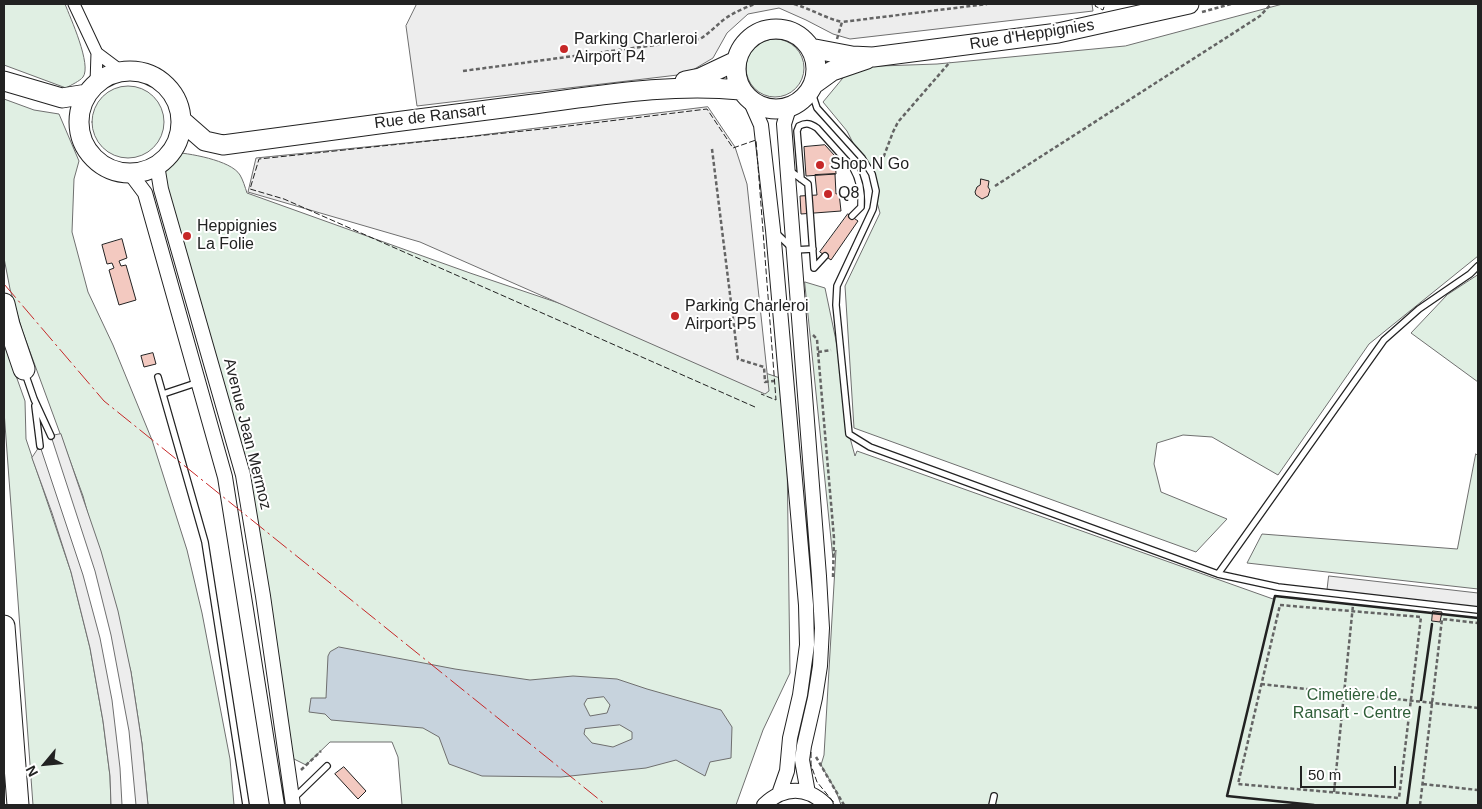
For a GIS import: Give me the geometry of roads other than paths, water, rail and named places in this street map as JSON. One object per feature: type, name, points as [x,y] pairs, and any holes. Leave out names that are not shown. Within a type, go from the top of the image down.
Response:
[{"type":"highway","points":[[4,304],[24,369]]},
{"type":"highway","points":[[4,626],[18,805]]},
{"type":"main road","name":"Rue d'Heppignies","points":[[810,48],[852,56],[873,57],[1058,33],[1194,8]]},
{"type":"main road","points":[[776,28],[789,31],[801,38],[810,48],[815,59],[816,72],[812,87],[801,101],[789,108],[775,110],[761,107],[745,95],[736,75],[736,61],[741,48],[750,38],[762,31],[776,28]]},
{"type":"main road","name":"Rue d'Heppignies","points":[[812,87],[832,71],[873,57]]},
{"type":"main road","name":"Rue de Ransart","points":[[655,89],[700,78],[736,61]]},
{"type":"main road","points":[[122,71],[136,71],[150,75],[162,82],[172,93],[178,106],[181,120],[179,135],[171,152],[157,165],[130,173],[114,170],[94,158],[82,138],[79,122],[81,107],[92,89],[108,76],[122,71]]},
{"type":"main road","points":[[4,81],[56,96],[92,89]]},
{"type":"main road","name":"Rue de Ransart","points":[[171,152],[205,141],[223,145],[655,89],[703,87],[745,95]]},
{"type":"main road","points":[[56,96],[79,122]]},
{"type":"main road","points":[[181,120],[205,141]]},
{"type":"street","points":[[74,4],[97,53],[122,71]]},
{"type":"street","points":[[92,89],[97,53]]},
{"type":"street","points":[[745,95],[761,125],[773,230],[806,605],[807,644],[800,696],[788,749],[787,771],[779,794]]},
{"type":"street","points":[[789,108],[784,124],[822,628],[820,666],[802,760],[808,793]]},
{"type":"street","name":"Avenue Jean Mermoz","points":[[157,165],[161,189],[242,475],[263,596],[292,802]]},
{"type":"street","name":"Avenue Jean Mermoz","points":[[130,173],[145,193],[225,477],[277,805]]},
{"type":"street","points":[[764,805],[779,794],[788,791],[798,791],[818,797],[826,805]]},
{"type":"lane","points":[[812,87],[817,108],[862,158],[872,174],[876,191],[873,209],[837,286],[836,305],[849,434],[870,447],[1218,574],[1278,587],[1478,610]]},
{"type":"lane","points":[[801,179],[797,131],[800,126],[811,124],[853,168],[857,176],[861,189],[861,207],[852,216]]},
{"type":"lane","points":[[788,169],[808,184],[814,268],[825,256]]},
{"type":"lane","points":[[773,230],[794,250],[813,248]]},
{"type":"lane","points":[[1218,574],[1384,340],[1420,309],[1470,274],[1478,266]]},
{"type":"lane","points":[[24,369],[34,399],[51,436]]},
{"type":"lane","points":[[158,377],[205,542],[246,805]]},
{"type":"lane","points":[[163,394],[199,382]]},
{"type":"lane","points":[[34,399],[40,446]]},
{"type":"lane","points":[[292,802],[327,766]]},
{"type":"lane","points":[[992,805],[994,796]]},
{"type":"place","name":"Parking Charleroi Airport P4","points":[[564,49]]},
{"type":"place","name":"Shop N Go","points":[[820,165]]},
{"type":"place","name":"Q8","points":[[828,194]]},
{"type":"place","name":"Heppignies La Folie","points":[[187,236]]},
{"type":"place","name":"Parking Charleroi Airport P5","points":[[675,316]]},
{"type":"park label","name":"Cimetière de Ransart - Centre","points":[[1352,705]]}]
